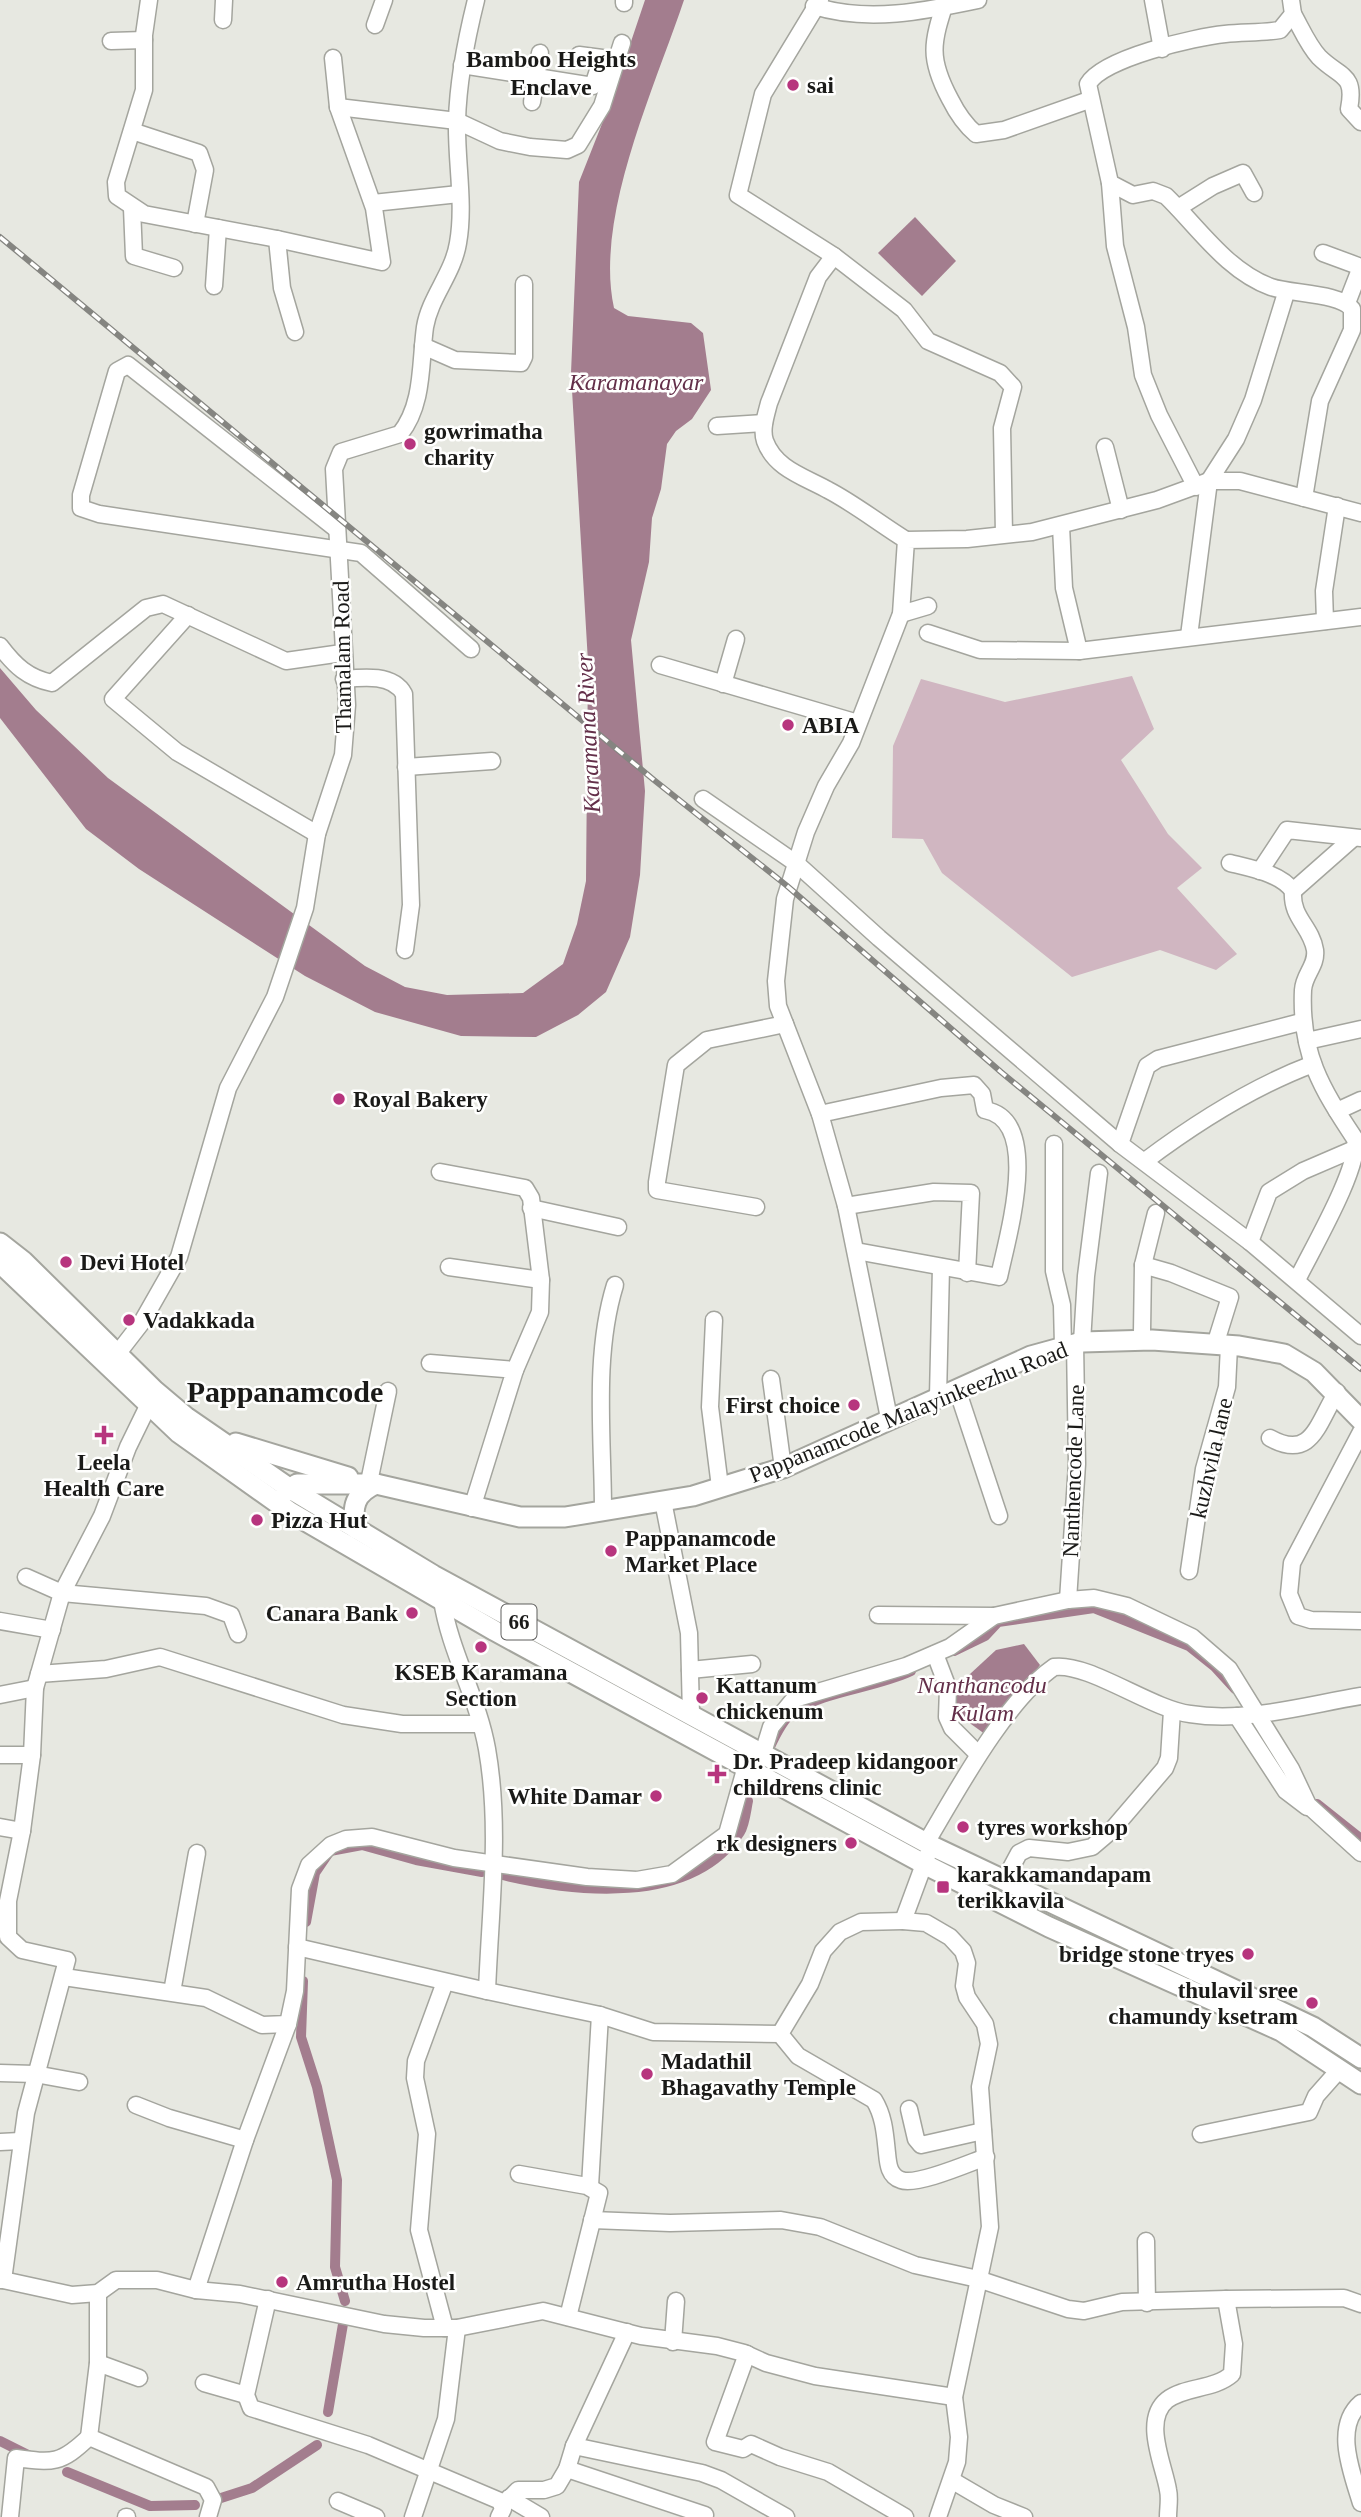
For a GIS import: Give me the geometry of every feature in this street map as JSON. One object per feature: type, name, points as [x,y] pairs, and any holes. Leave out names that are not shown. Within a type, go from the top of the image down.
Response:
[{"type":"main road","name":"66","points":[[0,1243],[23,1261],[113,1360],[205,1431],[277,1492],[356,1529],[433,1575],[763,1753]]},
{"type":"main road","points":[[0,1264],[113,1360],[148,1406],[179,1433],[277,1492],[442,1600],[746,1766],[927,1851],[1004,1881],[1313,2027],[1360,2056]]},
{"type":"main road","name":"Pappanamcode Malayinkeezhu Road","points":[[277,1492],[296,1484],[373,1483],[520,1517],[565,1517],[663,1501],[720,1488],[783,1468],[889,1418],[1073,1343],[1153,1340],[1222,1345],[1284,1354],[1314,1372],[1361,1420]]},
{"type":"main road","points":[[205,1431],[293,1462],[373,1483]]},
{"type":"main road","points":[[277,1492],[293,1462]]},
{"type":"main road","points":[[356,1529],[353,1514],[356,1502],[362,1490],[373,1483]]},
{"type":"main road","points":[[763,1753],[1049,1927],[1280,2031],[1361,2084]]},
{"type":"street","points":[[149,0],[144,40],[144,90],[116,183],[117,196],[144,214],[382,262],[373,203],[338,107],[333,58]]},
{"type":"street","points":[[223,20],[224,0]]},
{"type":"street","points":[[375,24],[384,0]]},
{"type":"street","name":"Thamalam Road","points":[[113,1360],[142,1322],[179,1257],[228,1088],[275,997],[305,908],[317,834],[343,755],[347,705],[342,653],[340,548],[335,528],[334,469],[341,452],[400,434],[410,422],[415,410],[431,307],[453,266],[460,230],[457,121],[462,65],[476,0]]},
{"type":"street","points":[[978,0],[873,14],[835,13],[817,3],[763,94],[738,195],[834,256],[904,310],[928,341],[1000,373],[1010,381],[1013,387],[1002,428],[1004,534]]},
{"type":"street","points":[[1153,0],[1162,49]]},
{"type":"street","points":[[944,4],[935,40],[935,71],[958,115],[976,134],[1004,130],[1090,100]]},
{"type":"street","points":[[1203,484],[1159,415],[1143,375],[1136,327],[1115,246],[1110,183],[1088,84],[1097,74],[1192,39],[1280,30],[1292,7]]},
{"type":"street","points":[[1292,7],[1320,57],[1349,80],[1352,94],[1349,109],[1361,122]]},
{"type":"street","points":[[111,41],[144,40]]},
{"type":"street","points":[[601,87],[622,43]]},
{"type":"street","points":[[532,102],[540,53]]},
{"type":"street","points":[[338,107],[457,121],[500,141],[567,150],[578,145],[602,106],[602,58],[579,55]]},
{"type":"street","points":[[462,65],[601,87]]},
{"type":"street","points":[[132,131],[199,153],[205,170],[195,224]]},
{"type":"street","points":[[1178,208],[1213,186],[1243,173],[1254,193]]},
{"type":"street","points":[[1110,183],[1133,195],[1160,192],[1230,264],[1259,283],[1286,293],[1348,303],[1352,309],[1352,330],[1320,401],[1304,498]]},
{"type":"street","points":[[373,203],[459,194]]},
{"type":"street","points":[[132,208],[134,256],[174,268]]},
{"type":"street","points":[[214,286],[218,228]]},
{"type":"street","points":[[277,239],[282,288],[295,332]]},
{"type":"street","points":[[1323,253],[1361,267],[1348,303]]},
{"type":"street","points":[[834,256],[818,277],[764,423],[765,440],[778,460],[797,475],[828,490],[906,540],[1004,534],[1061,526],[1203,484],[1240,481],[1361,513]]},
{"type":"street","points":[[423,346],[456,360],[521,363],[524,357],[524,284]]},
{"type":"street","points":[[1189,636],[1203,484],[1236,439],[1253,400],[1286,293]]},
{"type":"street","points":[[335,528],[128,365],[117,371],[81,495],[81,508],[99,514],[361,552],[471,649]]},
{"type":"street","points":[[717,426],[764,423]]},
{"type":"street","points":[[1105,447],[1121,510]]},
{"type":"street","points":[[1325,621],[1324,591],[1337,506]]},
{"type":"street","points":[[1061,526],[1063,588],[1079,651]]},
{"type":"street","points":[[889,1418],[846,1206],[820,1114],[778,1006],[778,947],[785,900],[811,821],[826,786],[851,743],[901,614],[906,540]]},
{"type":"street","points":[[0,646],[14,665],[35,680],[52,683],[146,608],[163,604],[286,662],[342,653]]},
{"type":"street","points":[[901,614],[928,606]]},
{"type":"street","points":[[188,615],[113,699],[177,752],[317,834]]},
{"type":"street","points":[[928,633],[981,650],[1079,651],[1361,617]]},
{"type":"street","points":[[723,684],[736,639]]},
{"type":"street","points":[[660,665],[858,723]]},
{"type":"street","points":[[344,678],[363,677],[390,681],[400,687],[404,694],[411,905],[405,950]]},
{"type":"street","points":[[406,767],[492,761]]},
{"type":"street","points":[[703,799],[797,864],[879,938],[1120,1144],[1250,1242],[1361,1336]]},
{"type":"street","points":[[1260,871],[1287,830],[1357,838]]},
{"type":"street","points":[[1293,891],[1357,838]]},
{"type":"street","points":[[1230,863],[1260,871],[1283,882],[1293,891],[1293,909],[1315,951],[1314,965],[1304,978],[1301,1021],[1323,1092],[1359,1147],[1352,1171],[1297,1280]]},
{"type":"street","points":[[1120,1144],[1147,1066],[1158,1059],[1301,1021]]},
{"type":"street","points":[[756,1207],[657,1190],[657,1182],[676,1065],[707,1040],[785,1024]]},
{"type":"street","points":[[1307,1041],[1361,1028]]},
{"type":"street","points":[[1145,1161],[1222,1106],[1286,1074],[1313,1064]]},
{"type":"street","points":[[820,1114],[948,1087],[974,1085],[982,1094],[985,1110],[996,1112],[1008,1121],[1017,1146],[1017,1187],[999,1277],[856,1251]]},
{"type":"street","points":[[1337,1111],[1361,1100]]},
{"type":"street","points":[[1054,1144],[1054,1271],[1073,1343]]},
{"type":"street","points":[[1250,1242],[1269,1192],[1303,1171],[1359,1147]]},
{"type":"street","points":[[440,1172],[525,1188],[531,1208],[541,1280],[540,1312],[515,1370],[472,1508]]},
{"type":"street","points":[[1073,1343],[1090,1263],[1099,1173]]},
{"type":"street","points":[[846,1206],[934,1192],[971,1193],[967,1273]]},
{"type":"street","points":[[531,1208],[618,1227]]},
{"type":"street","points":[[1142,1332],[1143,1265],[1156,1213]]},
{"type":"street","name":"kuzhvila lane","points":[[1143,1265],[1230,1297],[1222,1345],[1227,1387],[1204,1469],[1189,1571]]},
{"type":"street","points":[[449,1267],[541,1280]]},
{"type":"street","points":[[938,1397],[941,1267]]},
{"type":"street","points":[[603,1511],[603,1375],[608,1307],[615,1285]]},
{"type":"street","points":[[713,1320],[711,1429],[720,1488]]},
{"type":"street","name":"Nanthencode Lane","points":[[1068,1600],[1077,1464],[1073,1343]]},
{"type":"street","points":[[430,1363],[515,1370]]},
{"type":"street","points":[[771,1379],[783,1468]]},
{"type":"street","points":[[957,1389],[999,1516]]},
{"type":"street","points":[[373,1483],[388,1391]]},
{"type":"street","points":[[1270,1438],[1287,1447],[1298,1447],[1308,1440],[1336,1392]]},
{"type":"street","points":[[148,1406],[128,1447],[102,1516],[62,1593],[37,1681],[32,1755],[22,1831],[4,1900],[4,1939],[22,1950],[67,1960],[35,2074],[20,2141],[6,2216],[2,2280],[72,2295],[98,2293],[116,2280],[136,2278],[196,2290],[268,2299],[384,2324],[451,2328],[543,2311],[587,2325],[673,2342],[718,2346],[815,2376],[954,2397]]},
{"type":"street","points":[[1361,1432],[1296,1553],[1289,1582],[1298,1616],[1311,1620],[1361,1621]]},
{"type":"street","points":[[663,1501],[689,1633],[691,1714]]},
{"type":"street","points":[[26,1577],[62,1593],[205,1606],[231,1615],[238,1634]]},
{"type":"street","points":[[878,1615],[994,1616],[1068,1600],[1094,1598],[1127,1606],[1192,1637],[1229,1669],[1311,1809]]},
{"type":"street","points":[[442,1600],[450,1641],[480,1724],[495,1802],[486,1991]]},
{"type":"street","points":[[763,1753],[771,1727],[794,1699],[906,1666],[935,1654],[994,1616]]},
{"type":"street","points":[[0,1621],[52,1630]]},
{"type":"street","points":[[935,1654],[948,1688],[947,1717],[952,1728],[978,1754]]},
{"type":"street","points":[[0,1695],[37,1681],[160,1657],[343,1715],[402,1724],[480,1724]]},
{"type":"street","points":[[690,1670],[752,1664]]},
{"type":"street","points":[[903,1921],[927,1851],[978,1754],[1027,1693],[1054,1667],[1075,1669],[1172,1711],[1214,1717],[1237,1716],[1361,1696]]},
{"type":"street","points":[[1004,1881],[1019,1853],[1029,1848],[1083,1852],[1112,1830],[1165,1768],[1169,1758],[1172,1711]]},
{"type":"street","points":[[1237,1716],[1286,1791],[1361,1853]]},
{"type":"street","points":[[0,1755],[32,1755]]},
{"type":"street","points":[[196,2290],[245,2140],[288,2024],[295,1991],[300,1889],[309,1865],[331,1845],[346,1839],[372,1838],[492,1864],[587,1877],[637,1880],[672,1874],[727,1834],[746,1766]]},
{"type":"street","points":[[0,1827],[22,1831]]},
{"type":"street","points":[[172,1992],[197,1853]]},
{"type":"street","points":[[780,2034],[810,1984],[823,1951],[840,1933],[861,1922],[926,1923],[950,1937],[963,1951],[967,1963],[964,1986],[985,2024],[989,2043],[980,2087],[990,2227],[954,2397],[959,2437],[953,2481],[937,2517]]},
{"type":"street","points":[[297,1947],[600,2015],[653,2032],[780,2034],[798,2056],[873,2100],[881,2111],[888,2167],[894,2177],[904,2182],[918,2179],[986,2157]]},
{"type":"street","points":[[64,1977],[205,1998],[262,2025],[288,2024]]},
{"type":"street","points":[[413,2517],[446,2419],[451,2328],[419,2230],[427,2134],[415,2078],[416,2061],[445,1982]]},
{"type":"street","points":[[590,2186],[600,2015]]},
{"type":"street","points":[[1201,2134],[1309,2112],[1316,2096],[1339,2070]]},
{"type":"street","points":[[0,2073],[35,2074],[79,2082]]},
{"type":"street","points":[[136,2105],[169,2118],[245,2140]]},
{"type":"street","points":[[909,2109],[916,2139],[921,2146],[983,2131]]},
{"type":"street","points":[[0,2142],[20,2141]]},
{"type":"street","points":[[519,2174],[590,2186],[599,2193],[568,2317]]},
{"type":"street","points":[[592,2220],[670,2223],[781,2220],[820,2227],[915,2265],[978,2279],[1068,2309],[1084,2311],[1122,2302],[1226,2299],[1344,2298],[1361,2304]]},
{"type":"street","points":[[1146,2241],[1147,2303]]},
{"type":"street","points":[[10,2517],[8,2456],[51,2463],[70,2455],[89,2437],[98,2363],[98,2293]]},
{"type":"street","points":[[268,2299],[246,2395],[251,2407],[368,2445],[503,2506],[541,2517]]},
{"type":"street","points":[[1168,2517],[1169,2493],[1155,2432],[1157,2416],[1168,2400],[1223,2382],[1233,2374],[1234,2344],[1226,2299]]},
{"type":"street","points":[[673,2342],[676,2301]]},
{"type":"street","points":[[503,2506],[519,2490],[544,2490],[557,2486],[627,2332]]},
{"type":"street","points":[[747,2354],[715,2442],[743,2449],[751,2444],[780,2457],[828,2472],[905,2517]]},
{"type":"street","points":[[98,2363],[139,2378]]},
{"type":"street","points":[[204,2383],[246,2395]]},
{"type":"street","points":[[1361,2403],[1352,2411],[1347,2426],[1347,2450],[1361,2503]]},
{"type":"street","points":[[89,2437],[206,2487],[213,2500],[208,2517]]},
{"type":"street","points":[[574,2446],[702,2473],[721,2480],[786,2517]]},
{"type":"street","points":[[567,2469],[705,2515]]},
{"type":"street","points":[[953,2481],[994,2505],[1024,2517]]},
{"type":"street","points":[[338,2501],[376,2517]]},
{"type":"shaded area","points":[[1132,676],[1154,729],[1121,760],[1168,834],[1202,868],[1177,888],[1237,954],[1216,970],[1160,950],[1072,977],[942,873],[923,839],[892,838],[893,746],[921,679],[1005,702]]},
{"type":"water","name":"Karamanayar","points":[[645,0],[684,0],[644,112],[620,193],[612,234],[610,272],[614,308],[628,316],[691,323],[703,333],[711,390],[692,419],[676,431],[667,444],[661,489],[652,518],[649,562],[631,640],[645,791],[640,875],[630,937],[606,992],[578,1015],[536,1037],[461,1036],[375,1012],[305,976],[139,869],[86,829],[0,718],[0,668],[36,710],[108,778],[365,966],[405,987],[447,995],[523,993],[563,964],[577,924],[586,881],[588,662],[571,373],[579,182],[611,101]]},
{"type":"water","points":[[915,217],[956,261],[922,296],[878,253]]},
{"type":"water","name":"Nanthancodu Kulam","points":[[1024,1644],[1040,1665],[989,1737],[953,1711],[957,1686],[996,1650]]},
{"type":"waterway","points":[[954,1651],[985,1636],[998,1622],[1094,1608],[1189,1646],[1214,1666],[1235,1689]]},
{"type":"waterway","points":[[769,1749],[786,1719],[805,1705],[911,1671]]},
{"type":"waterway","points":[[498,1874],[560,1886],[594,1888],[628,1888],[661,1883],[692,1873],[719,1856],[740,1832],[748,1801]]},
{"type":"waterway","points":[[1317,1804],[1361,1839]]},
{"type":"waterway","points":[[306,1922],[315,1873],[330,1851],[362,1845],[416,1860],[482,1872]]},
{"type":"waterway","points":[[303,1981],[301,2037],[317,2087],[337,2180],[335,2267],[345,2301]]},
{"type":"waterway","points":[[328,2412],[343,2324]]},
{"type":"waterway","points":[[0,2441],[32,2457]]},
{"type":"waterway","points":[[221,2498],[252,2488],[317,2445]]},
{"type":"waterway","points":[[67,2472],[150,2506],[195,2505]]},
{"type":"railway","points":[[0,237],[654,780],[786,885],[1001,1072],[1361,1369]]},
{"type":"place","name":"sai","points":[[793,85]]},
{"type":"place","name":"gowrimatha charity","points":[[410,444]]},
{"type":"place","name":"ABIA","points":[[788,725]]},
{"type":"place","name":"Royal Bakery","points":[[339,1099]]},
{"type":"place","name":"Devi Hotel","points":[[66,1262]]},
{"type":"place","name":"Vadakkada","points":[[129,1320]]},
{"type":"place","name":"First choice","points":[[854,1405]]},
{"type":"place","name":"Leela Health Care","points":[[104,1435]]},
{"type":"place","name":"Pizza Hut","points":[[257,1520]]},
{"type":"place","name":"Pappanamcode Market Place","points":[[611,1551]]},
{"type":"place","name":"Canara Bank","points":[[412,1613]]},
{"type":"place","name":"KSEB Karamana Section","points":[[481,1647]]},
{"type":"place","name":"Kattanum chickenum","points":[[702,1698]]},
{"type":"place","name":"Dr. Pradeep kidangoor childrens clinic","points":[[717,1774]]},
{"type":"place","name":"White Damar","points":[[656,1796]]},
{"type":"place","name":"tyres workshop","points":[[963,1827]]},
{"type":"place","name":"rk designers","points":[[851,1843]]},
{"type":"place","name":"karakkamandapam terikkavila","points":[[943,1887]]},
{"type":"place","name":"bridge stone tryes","points":[[1248,1954]]},
{"type":"place","name":"thulavil sree chamundy ksetram","points":[[1312,2003]]},
{"type":"place","name":"Madathil Bhagavathy Temple","points":[[647,2074]]},
{"type":"place","name":"Amrutha Hostel","points":[[282,2282]]},
{"type":"district","name":"Bamboo Heights Enclave","points":[[551,73]]},
{"type":"district","name":"Pappanamcode","points":[[285,1392]]},
{"type":"water label","name":"Karamana River","points":[[588,733]]}]
